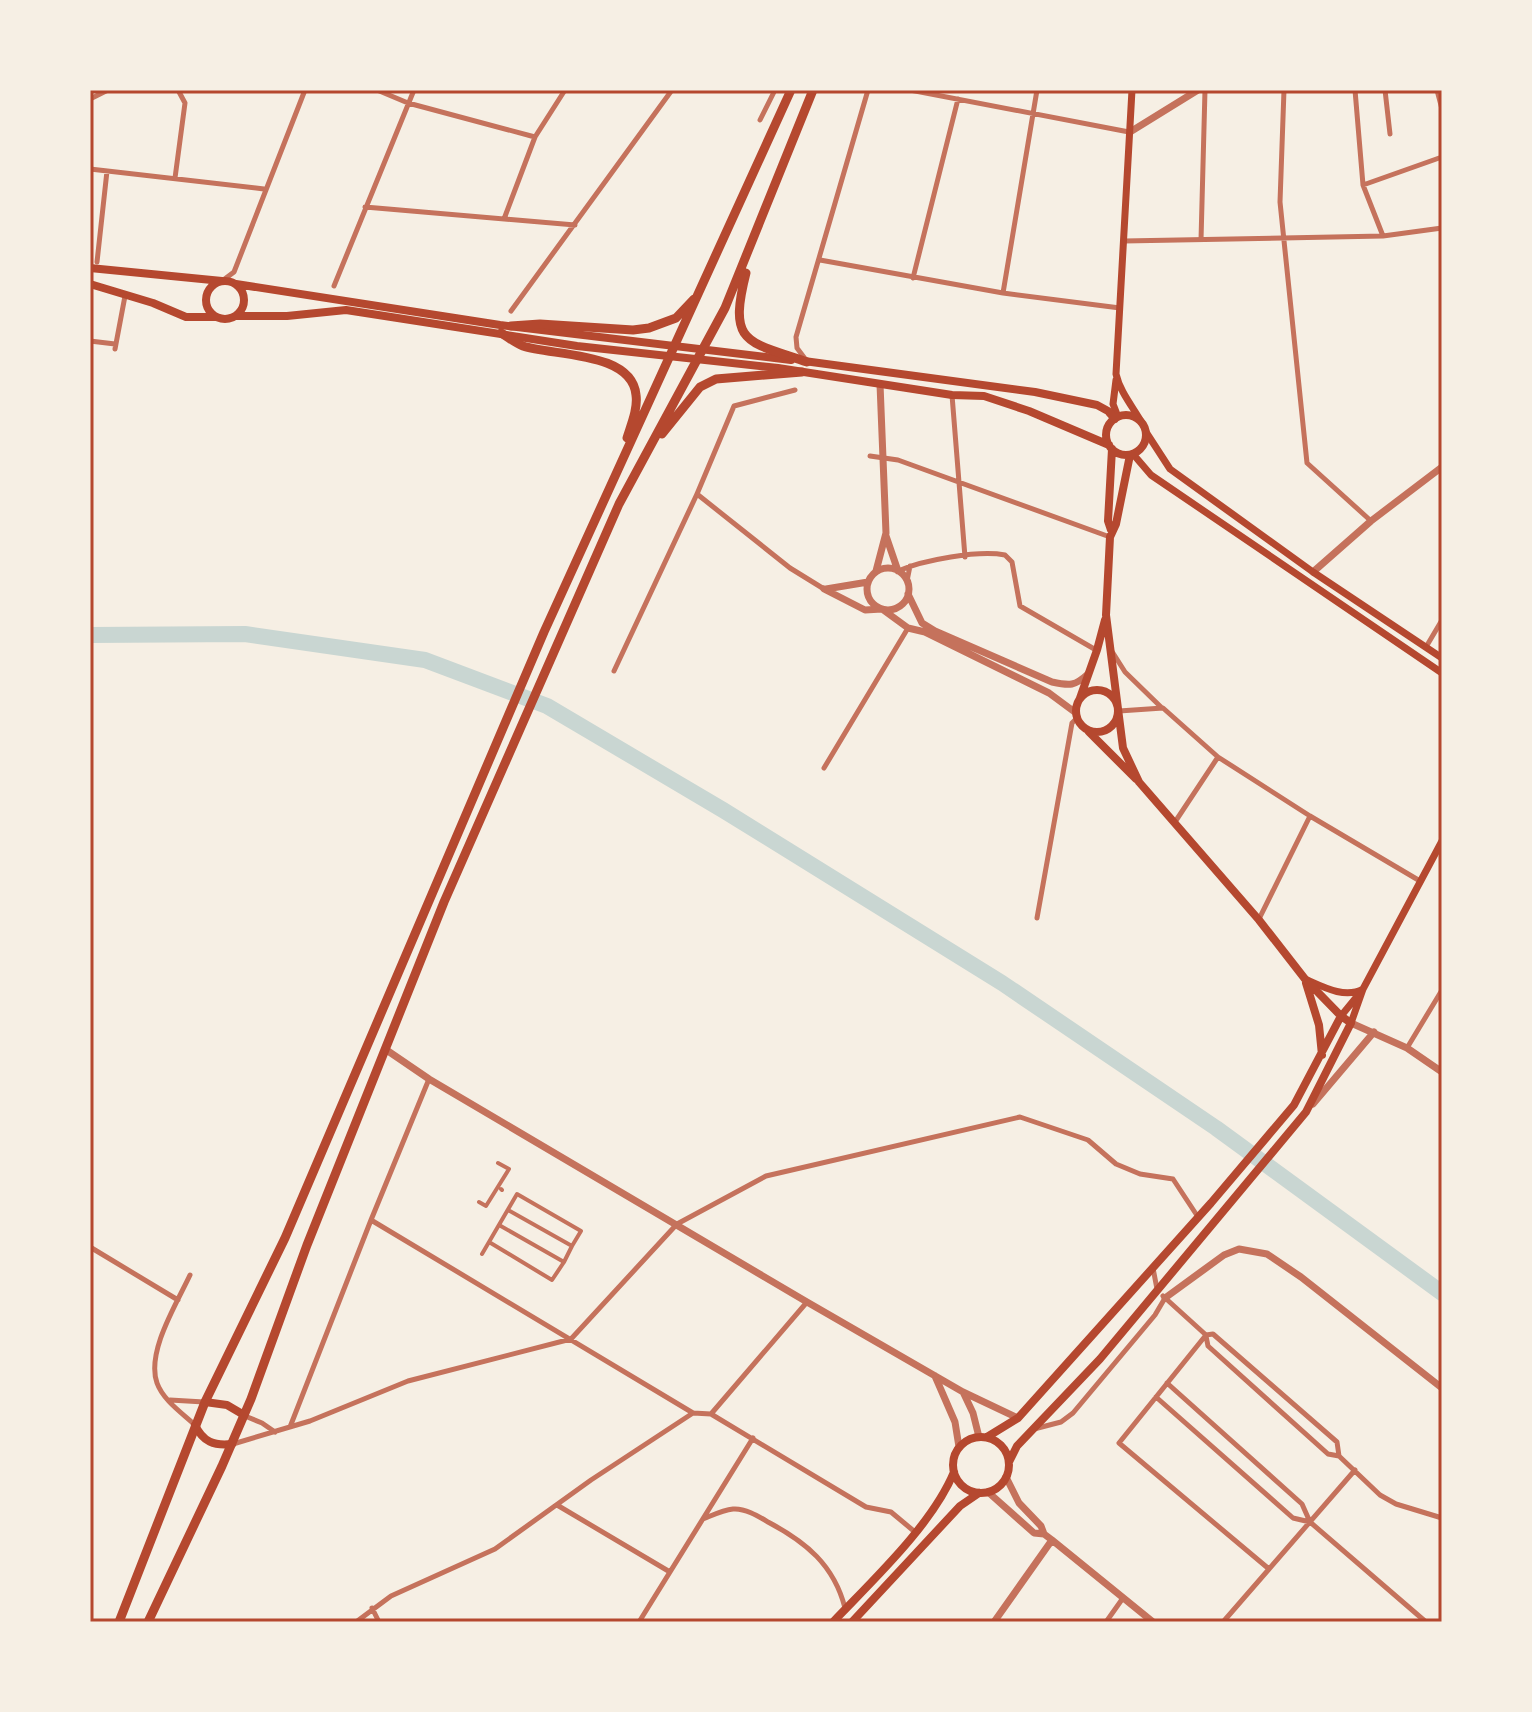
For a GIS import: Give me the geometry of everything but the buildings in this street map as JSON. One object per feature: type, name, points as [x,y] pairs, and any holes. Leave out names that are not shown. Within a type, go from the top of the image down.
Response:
[{"type":"highway","points":[[119,1622],[205,1402],[285,1238],[544,632],[791,90]]},
{"type":"highway","points":[[148,1622],[244,1415],[322,1208],[444,902],[619,504],[725,308],[813,90]]},
{"type":"highway","points":[[753,245],[737,310],[739,323],[746,336],[761,346],[807,362]]},
{"type":"highway","points":[[511,326],[540,324],[633,330],[649,328],[676,318],[703,287]]},
{"type":"highway","points":[[501,333],[522,346],[603,361],[627,377],[634,385],[636,403],[619,467]]},
{"type":"highway","points":[[647,453],[700,387],[716,379],[802,372]]},
{"type":"main road","points":[[1132,90],[1113,404],[1116,418],[1107,431],[1110,447],[1110,534],[1106,615],[1076,715],[1175,822],[1305,979],[1351,1023]]},
{"type":"main road","points":[[94,265],[222,281],[511,326],[1035,392],[1097,405],[1116,418],[1132,416],[1142,423]]},
{"type":"main road","points":[[216,317],[208,309],[206,297],[211,287],[222,281]]},
{"type":"main road","points":[[90,284],[186,317],[226,319],[346,310],[577,346],[778,368],[952,395],[984,396],[1029,411],[1120,454],[1131,454],[1144,444],[1146,432]]},
{"type":"main road","points":[[236,284],[244,300],[236,316]]},
{"type":"main road","points":[[1116,374],[1119,387],[1170,469],[1313,572],[1442,658]]},
{"type":"main road","points":[[1110,534],[1116,524],[1131,454]]},
{"type":"main road","points":[[1131,454],[1151,475],[1442,673]]},
{"type":"main road","points":[[1106,615],[1123,748],[1139,782]]},
{"type":"main road","points":[[1079,701],[1089,692],[1102,691],[1114,698],[1118,711],[1109,728],[1097,732],[1087,730]]},
{"type":"main road","points":[[852,1622],[960,1506],[983,1492],[996,1489],[1006,1477],[1017,1446],[1162,1295],[1223,1213],[1306,1112],[1351,1023],[1363,989],[1442,841]]},
{"type":"main road","points":[[1305,979],[1344,993],[1354,994],[1363,989]]},
{"type":"main road","points":[[1305,979],[1319,1025],[1322,1055]]},
{"type":"main road","points":[[833,1622],[915,1532],[946,1492],[959,1447],[1018,1418],[1211,1203],[1294,1105],[1341,1016],[1363,989]]},
{"type":"main road","points":[[205,1402],[227,1405],[244,1415]]},
{"type":"main road","points":[[195,1425],[208,1442],[232,1444]]},
{"type":"main road","points":[[983,1437],[1004,1448],[1009,1462]]},
{"type":"main road","points":[[954,1472],[962,1485],[983,1492]]},
{"type":"street","points":[[90,99],[108,90]]},
{"type":"street","points":[[175,178],[185,103],[178,90]]},
{"type":"street","points":[[236,284],[234,272],[305,90]]},
{"type":"street","points":[[377,90],[408,103],[535,137]]},
{"type":"street","points":[[334,286],[414,90]]},
{"type":"street","points":[[504,219],[535,137],[565,90]]},
{"type":"street","points":[[511,311],[672,90]]},
{"type":"street","points":[[760,120],[775,90]]},
{"type":"street","points":[[807,362],[797,348],[796,337],[868,90]]},
{"type":"street","points":[[910,90],[1130,132],[1198,90]]},
{"type":"street","points":[[1003,293],[1037,90]]},
{"type":"street","points":[[1201,240],[1205,90]]},
{"type":"street","points":[[1284,90],[1280,202],[1307,463],[1371,521]]},
{"type":"street","points":[[1355,90],[1363,185],[1383,236]]},
{"type":"street","points":[[1385,90],[1390,134]]},
{"type":"street","points":[[1437,90],[1442,109]]},
{"type":"street","points":[[913,278],[958,99]]},
{"type":"street","points":[[1363,185],[1442,157]]},
{"type":"street","points":[[90,169],[264,189]]},
{"type":"street","points":[[94,265],[107,171]]},
{"type":"street","points":[[365,207],[575,225]]},
{"type":"street","points":[[1124,241],[1383,236],[1442,228]]},
{"type":"street","points":[[820,260],[1003,293],[1120,308]]},
{"type":"street","points":[[222,281],[234,272]]},
{"type":"street","points":[[90,341],[115,347],[126,295]]},
{"type":"street","points":[[880,384],[886,533],[898,571],[907,581]]},
{"type":"street","points":[[614,671],[697,494],[734,406],[795,390]]},
{"type":"street","points":[[952,395],[965,557]]},
{"type":"street","points":[[870,456],[883,456],[1110,534]]},
{"type":"street","points":[[1313,572],[1371,521],[1442,467]]},
{"type":"street","points":[[697,494],[790,568],[865,610],[895,608],[908,594]]},
{"type":"street","points":[[886,533],[876,571],[868,582],[869,599],[908,628],[925,632],[1040,689],[1076,715],[1072,723],[1037,918]]},
{"type":"street","points":[[876,571],[887,568],[898,571],[910,566],[965,557],[1005,555],[1012,562],[1020,606],[1097,650]]},
{"type":"street","points":[[910,566],[908,594],[922,623],[935,631],[1052,682],[1070,686],[1090,672]]},
{"type":"street","points":[[824,589],[868,582]]},
{"type":"street","points":[[1426,647],[1442,620]]},
{"type":"street","points":[[824,768],[908,628]]},
{"type":"street","points":[[1113,653],[1125,672],[1218,757],[1420,881]]},
{"type":"street","points":[[1118,711],[1163,708]]},
{"type":"street","points":[[1175,822],[1218,757]]},
{"type":"street","points":[[1259,920],[1310,816]]},
{"type":"street","points":[[1407,1048],[1442,990]]},
{"type":"street","points":[[1351,1023],[1407,1048],[1442,1072]]},
{"type":"street","points":[[1306,1112],[1374,1032]]},
{"type":"street","points":[[385,1049],[429,1079],[807,1302],[963,1392],[1018,1418]]},
{"type":"street","points":[[290,1427],[429,1079]]},
{"type":"street","points":[[232,1444],[276,1433],[408,1381],[571,1339],[677,1224],[766,1176],[1020,1117],[1088,1140],[1116,1164],[1140,1174],[1173,1179],[1198,1217]]},
{"type":"street","points":[[479,1202],[486,1206],[509,1169],[498,1163]]},
{"type":"street","points":[[482,1254],[489,1242],[499,1225],[508,1210],[517,1194],[581,1231],[552,1280],[489,1242]]},
{"type":"street","points":[[508,1210],[572,1246]]},
{"type":"street","points":[[371,1220],[693,1413],[711,1414],[866,1507],[891,1512],[915,1532]]},
{"type":"street","points":[[499,1225],[564,1262]]},
{"type":"street","points":[[90,1247],[179,1300]]},
{"type":"street","points":[[1033,1429],[1061,1422],[1073,1413],[1146,1327],[1162,1295],[1224,1255],[1239,1249],[1267,1254],[1301,1277],[1442,1388]]},
{"type":"street","points":[[1153,1268],[1162,1295],[1206,1335],[1208,1346],[1328,1454],[1339,1456],[1388,1499],[1442,1518]]},
{"type":"street","points":[[190,1275],[155,1351],[156,1382],[167,1399],[195,1425]]},
{"type":"street","points":[[711,1414],[807,1302]]},
{"type":"street","points":[[1269,1569],[1119,1443],[1206,1335],[1213,1334],[1337,1442],[1339,1456]]},
{"type":"street","points":[[935,1376],[955,1422],[959,1447]]},
{"type":"street","points":[[1167,1383],[1302,1504],[1310,1522],[1426,1622]]},
{"type":"street","points":[[963,1392],[983,1437]]},
{"type":"street","points":[[1156,1397],[1293,1518],[1310,1522]]},
{"type":"street","points":[[167,1399],[205,1402]]},
{"type":"street","points":[[356,1622],[391,1596],[495,1549],[693,1413]]},
{"type":"street","points":[[244,1415],[276,1433]]},
{"type":"street","points":[[639,1622],[753,1438]]},
{"type":"street","points":[[1223,1622],[1355,1470]]},
{"type":"street","points":[[1006,1477],[1019,1503],[1041,1526],[1044,1534]]},
{"type":"street","points":[[983,1492],[1034,1533],[1044,1534],[1052,1540],[1147,1620]]},
{"type":"street","points":[[557,1504],[670,1572]]},
{"type":"street","points":[[703,1519],[736,1509],[753,1514],[802,1541],[827,1567],[840,1589],[845,1609]]},
{"type":"street","points":[[994,1622],[1052,1540]]},
{"type":"street","points":[[1106,1622],[1123,1598]]},
{"type":"street","points":[[372,1608],[379,1622]]},
{"type":"waterway","points":[[90,635],[245,634],[425,660],[547,706],[723,810],[1002,983],[1216,1128],[1442,1293]]}]
